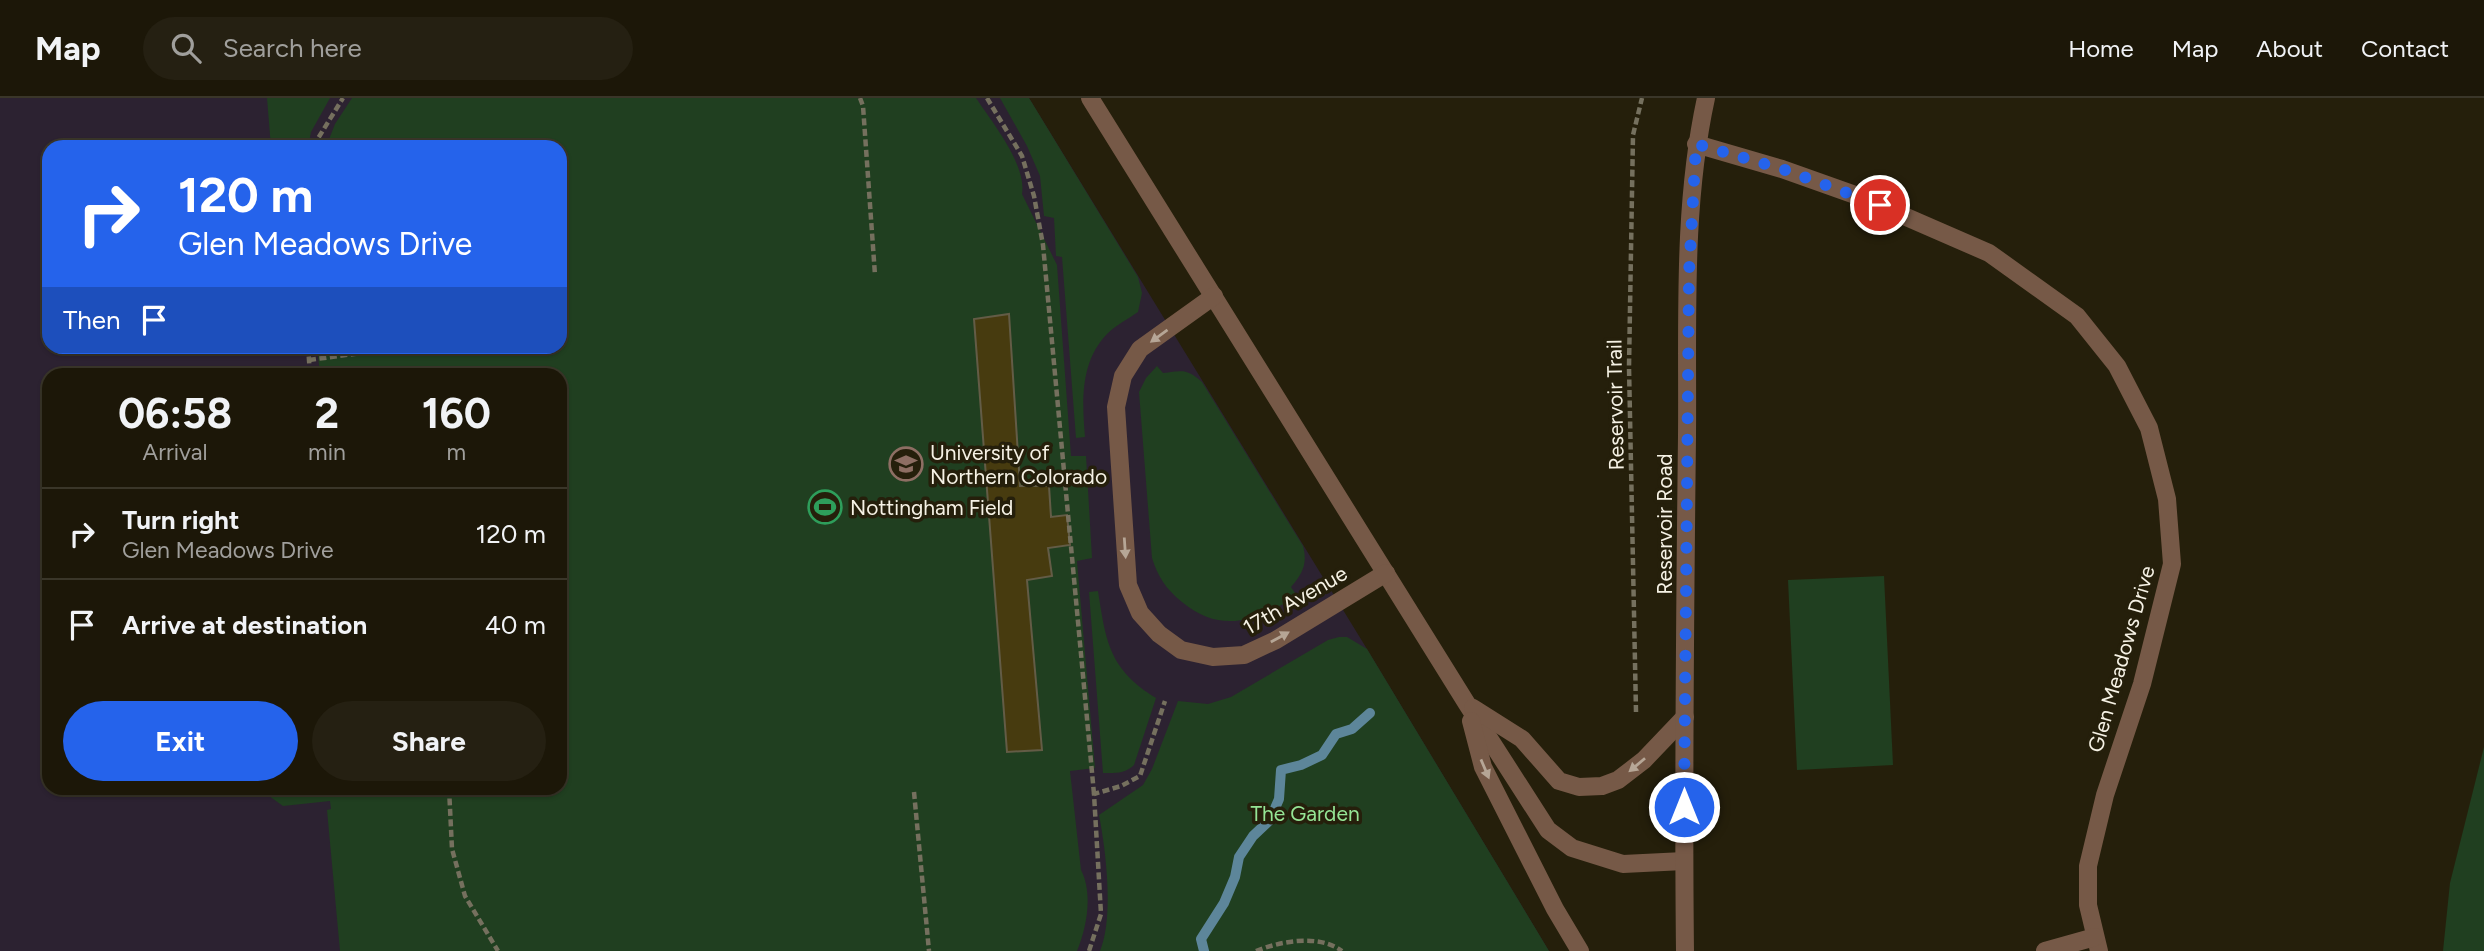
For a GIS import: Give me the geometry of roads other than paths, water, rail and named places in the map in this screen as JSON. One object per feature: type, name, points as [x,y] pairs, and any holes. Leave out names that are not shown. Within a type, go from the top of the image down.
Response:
[{"type":"street","points":[[1090,98],[1548,830],[1572,848],[1623,864],[1684,861]]},
{"type":"street","name":"Reservoir Road","points":[[1685,951],[1689,273],[1696,144],[1706,98]]},
{"type":"street","name":"Glen Meadows Drive","points":[[1696,144],[1782,169],[1857,196],[1989,253],[2077,316],[2117,366],[2149,428],[2167,499],[2172,564],[2142,684],[2105,795],[2088,866],[2088,905],[2097,944]]},
{"type":"street","name":"17th Avenue","points":[[1214,296],[1140,349],[1122,376],[1116,407],[1128,585],[1140,613],[1159,634],[1181,650],[1213,657],[1244,655],[1276,640],[1386,573]]},
{"type":"street","points":[[1467,704],[1522,739],[1559,781],[1579,787],[1602,786],[1618,780],[1644,760],[1685,716]]},
{"type":"street","points":[[1467,704],[1483,767],[1555,909],[1580,951]]},
{"type":"street","points":[[2045,951],[2097,944]]},
{"type":"waterway","points":[[1204,951],[1201,939],[1224,903],[1235,877],[1239,857],[1253,836],[1270,820],[1279,799],[1281,770],[1301,765],[1322,755],[1336,734],[1352,729],[1370,713]]},
{"type":"place","name":"University of Northern Colorado","points":[[906,464]]},
{"type":"place","name":"Nottingham Field","points":[[825,507]]},
{"type":"park label","name":"The Garden","points":[[1305,813]]}]
